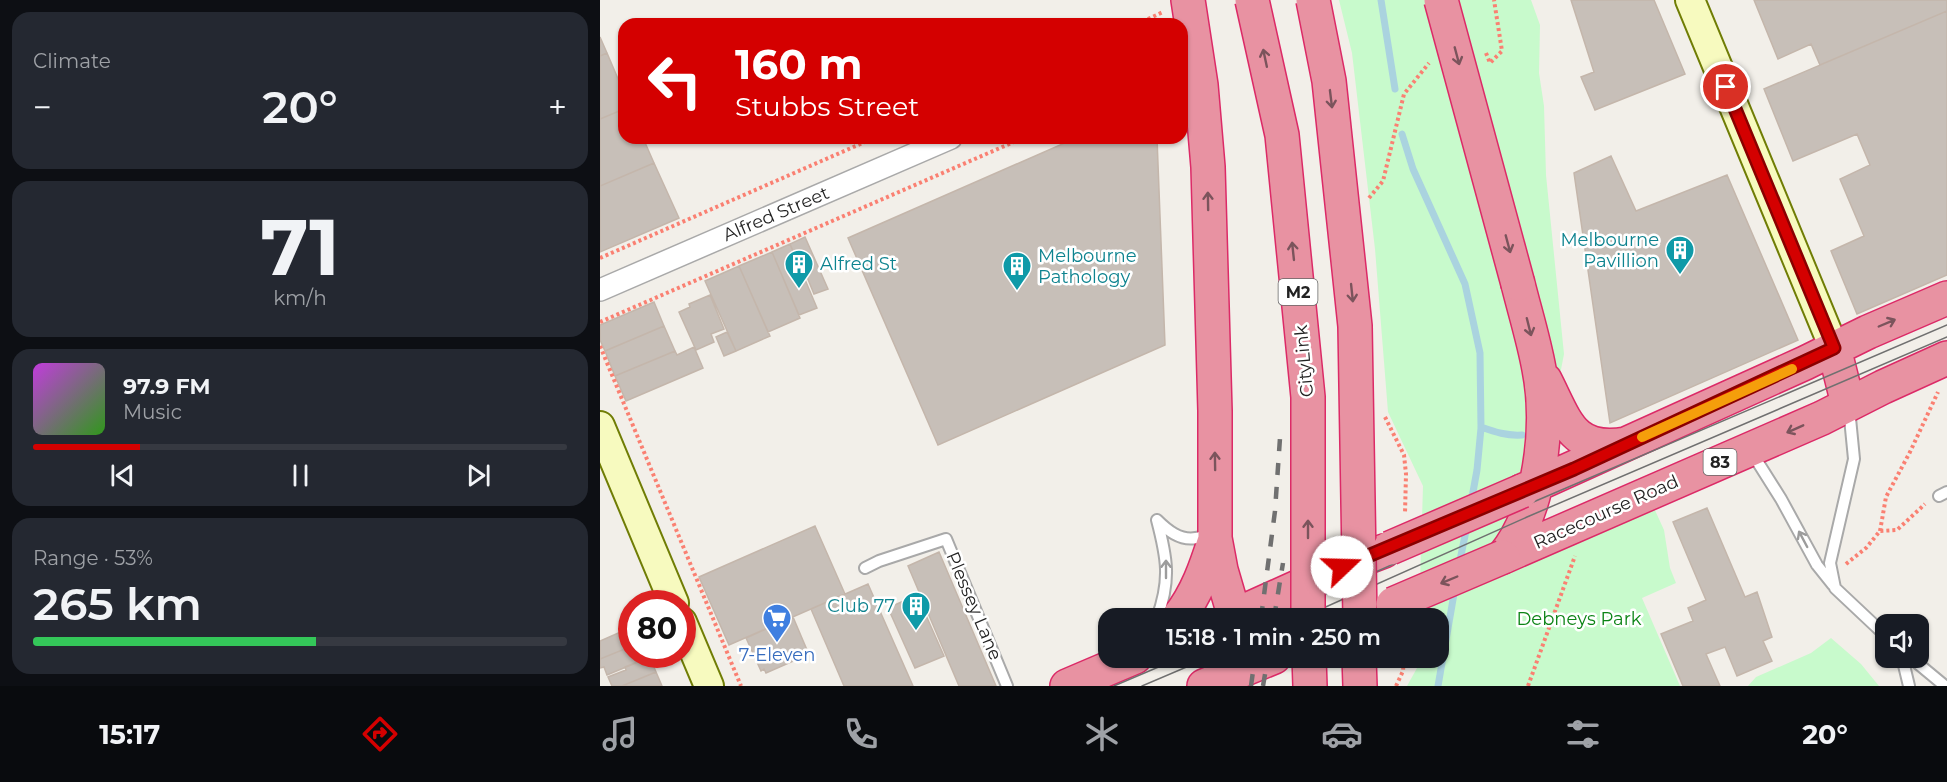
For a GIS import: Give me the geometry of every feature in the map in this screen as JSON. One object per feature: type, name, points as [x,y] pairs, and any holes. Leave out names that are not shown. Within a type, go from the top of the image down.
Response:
[{"type":"highway","name":"CityLink","points":[[1252,0],[1282,135],[1308,397],[1308,608]]},
{"type":"highway","points":[[1313,0],[1329,81],[1355,326],[1361,608]]},
{"type":"highway","points":[[1441,0],[1552,416],[1529,488],[1529,511],[1520,532],[1503,557]]},
{"type":"highway","points":[[1188,46],[1201,85],[1208,167],[1216,531],[1221,570],[1230,608]]},
{"type":"highway","points":[[1252,608],[1628,444],[1947,298]]},
{"type":"highway","points":[[1834,348],[1848,404]]},
{"type":"highway","name":"Racecourse Road","points":[[1384,608],[1750,449],[1947,358]]},
{"type":"highway","points":[[1552,416],[1589,443],[1608,447],[1628,444]]},
{"type":"highway","points":[[1184,608],[1198,585],[1216,531]]},
{"type":"highway","points":[[1067,686],[1109,668]]},
{"type":"highway","points":[[1204,686],[1241,668]]},
{"type":"highway","points":[[1309,668],[1310,686]]},
{"type":"highway","points":[[1359,668],[1360,686]]},
{"type":"street","points":[[1690,0],[1834,348]]},
{"type":"street","name":"Alfred Street","points":[[600,290],[937,144]]},
{"type":"street","points":[[600,426],[669,590]]},
{"type":"street","points":[[696,655],[709,686]]},
{"type":"lane","points":[[1835,588],[1830,563],[1854,459],[1848,404]]},
{"type":"lane","points":[[1750,449],[1781,499],[1817,566],[1835,588],[1875,626]]},
{"type":"lane","points":[[1161,608],[1168,570],[1166,552],[1157,520],[1175,535],[1184,538],[1216,531]]},
{"type":"lane","name":"Plessey Lane","points":[[865,568],[879,561],[946,539],[1007,686]]},
{"type":"lane","points":[[879,561],[885,572]]},
{"type":"lane","points":[[1905,668],[1909,686]]},
{"type":"lane","points":[[1923,668],[1945,686]]},
{"type":"path","points":[[1482,44],[1490,63],[1502,51],[1494,0]]},
{"type":"path","points":[[1150,18],[1175,6]]},
{"type":"path","points":[[1383,181],[1404,94],[1430,63]]},
{"type":"path","points":[[600,258],[860,144]]},
{"type":"path","points":[[600,322],[1009,144]]},
{"type":"path","points":[[600,346],[741,686]]},
{"type":"path","points":[[1846,565],[1866,548],[1880,531],[1886,497],[1940,390]]},
{"type":"path","points":[[1880,531],[1897,530],[1926,503],[1943,494]]},
{"type":"path","points":[[1528,686],[1582,537],[1582,523]]},
{"type":"path","points":[[1396,686],[1403,668]]},
{"type":"green space","name":"Debneys Park","points":[[1339,0],[1531,0],[1540,25],[1539,73],[1544,106],[1546,175],[1564,354],[1523,567],[1654,508],[1664,530],[1670,568],[1676,583],[1642,598],[1680,686],[1407,686],[1417,668],[1449,668],[1449,608],[1419,608],[1423,486],[1388,412],[1375,249],[1352,53]]},
{"type":"green space","points":[[1831,638],[1861,664],[1879,686],[1748,686],[1756,677],[1811,653]]},
{"type":"building","points":[[1571,0],[1654,0],[1685,74],[1595,110],[1581,77],[1594,72]]},
{"type":"building","points":[[1754,0],[1947,0],[1947,11],[1820,65],[1811,44],[1778,59]]},
{"type":"building","points":[[1947,11],[1947,275],[1857,314],[1831,251],[1864,236],[1840,179],[1870,165],[1857,134],[1793,161],[1764,89]]},
{"type":"building","points":[[600,37],[607,53],[600,56]]},
{"type":"building","points":[[607,53],[618,79],[618,112],[600,119],[600,56]]},
{"type":"building","points":[[618,112],[618,144],[646,144],[654,163],[600,186],[600,119]]},
{"type":"building","name":"Melbourne Pathology","points":[[1062,144],[1157,144],[1165,345],[938,445],[848,238]]},
{"type":"building","name":"Melbourne Pavillion","points":[[1611,156],[1636,211],[1727,175],[1798,340],[1610,423],[1574,173]]},
{"type":"building","points":[[654,163],[679,218],[600,252],[600,186]]},
{"type":"building","points":[[805,237],[828,289],[814,294],[790,244]]},
{"type":"building","name":"Alfred St","points":[[790,244],[817,308],[799,315],[772,252]]},
{"type":"building","points":[[772,252],[800,318],[768,332],[739,266]]},
{"type":"building","points":[[739,266],[770,336],[736,351],[705,281]]},
{"type":"building","points":[[710,295],[724,329],[711,334],[714,342],[696,350],[679,312],[690,307],[689,304]]},
{"type":"building","points":[[654,302],[664,326],[605,351],[600,340],[600,325]]},
{"type":"building","points":[[664,326],[675,351],[615,376],[605,351]]},
{"type":"building","points":[[727,332],[736,351],[724,356],[716,337]]},
{"type":"building","points":[[694,347],[703,368],[626,401],[615,376],[675,351],[677,355]]},
{"type":"building","points":[[1707,508],[1745,597],[1757,592],[1772,637],[1763,641],[1772,661],[1737,676],[1725,647],[1706,654],[1720,686],[1683,686],[1661,634],[1693,621],[1688,608],[1706,600],[1673,522]]},
{"type":"building","points":[[815,526],[845,594],[729,645],[699,577]]},
{"type":"building","points":[[939,552],[996,686],[959,686],[908,566]]},
{"type":"building","points":[[868,584],[913,686],[844,686],[811,609]]},
{"type":"building","name":"Club 77","points":[[917,595],[944,656],[915,668],[888,608]]},
{"type":"building","name":"7-Eleven","points":[[793,617],[807,650],[803,652],[805,656],[766,673],[764,669],[761,671],[746,638]]},
{"type":"building","points":[[618,633],[618,652],[600,659],[600,641]]},
{"type":"building","points":[[618,652],[618,668],[624,668],[607,675],[604,667],[600,668],[600,659]]},
{"type":"building","points":[[625,668],[654,668],[656,672],[622,686],[612,686],[608,677],[626,670]]},
{"type":"building","points":[[656,672],[662,686],[622,686]]},
{"type":"waterway","points":[[1381,0],[1395,89]]},
{"type":"waterway","points":[[1402,134],[1413,169],[1465,284],[1480,353],[1481,428],[1471,503]]},
{"type":"waterway","points":[[1481,427],[1506,434],[1522,435]]},
{"type":"waterway","points":[[1459,565],[1467,526]]},
{"type":"waterway","points":[[1438,686],[1455,588]]},
{"type":"tram line","points":[[1295,608],[1531,503],[1947,325]]},
{"type":"tram line","points":[[1323,608],[1527,517],[1947,337]]},
{"type":"tram line","points":[[1114,686],[1156,668]]},
{"type":"tram line","points":[[1142,686],[1184,668]]},
{"type":"railway","points":[[1262,608],[1275,511],[1280,438]]},
{"type":"railway","points":[[1276,608],[1283,563]]},
{"type":"railway","points":[[1251,686],[1253,668]]},
{"type":"railway","points":[[1263,686],[1266,668]]},
{"type":"slow traffic","points":[[1642,437],[1792,369]]},
{"type":"place","name":"Melbourne Pavillion","points":[[1680,276]]},
{"type":"place","name":"Alfred St","points":[[799,290]]},
{"type":"place","name":"Melbourne Pathology","points":[[1017,292]]},
{"type":"place","name":"Club 77","points":[[916,632]]},
{"type":"place","name":"7-Eleven","points":[[777,644]]},
{"type":"route","points":[[1342,567],[1574,469],[1834,348],[1726,87]]}]
